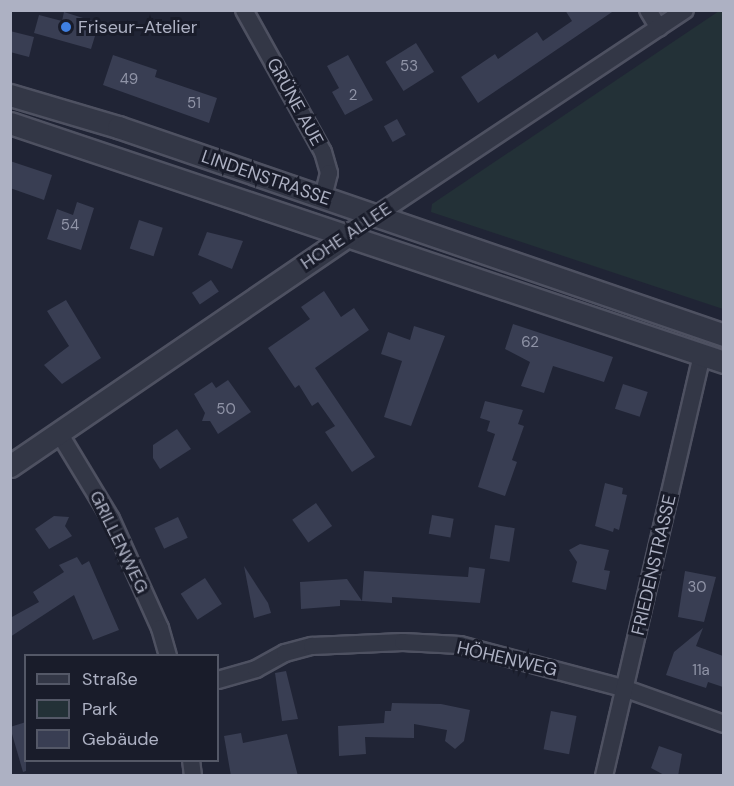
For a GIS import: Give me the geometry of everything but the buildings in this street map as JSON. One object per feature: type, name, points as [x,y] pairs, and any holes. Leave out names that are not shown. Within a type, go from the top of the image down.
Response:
[{"type":"street","name":"GRÜNE AUE","points":[[244,10],[323,152],[329,173],[323,197]]},
{"type":"street","points":[[648,10],[659,28]]},
{"type":"street","name":"HOHE ALLEE","points":[[10,466],[375,216],[685,10]]},
{"type":"street","name":"LINDENSTRASSE","points":[[10,95],[118,127],[723,335]]},
{"type":"street","name":"LINDENSTRASSE","points":[[10,123],[723,362]]},
{"type":"street","name":"FRIEDENSTRASSE","points":[[604,776],[702,355]]},
{"type":"street","name":"GRILLENWEG","points":[[59,433],[111,519],[160,628],[167,654]]},
{"type":"street","name":"HÖHENWEG","points":[[219,680],[256,669],[285,653],[312,646],[403,642],[488,650],[626,689],[723,724]]},
{"type":"green space","points":[[719,11],[724,11],[723,309],[431,212],[432,204]]},
{"type":"place","name":"Friseur-Atelier","points":[[66,27]]}]
